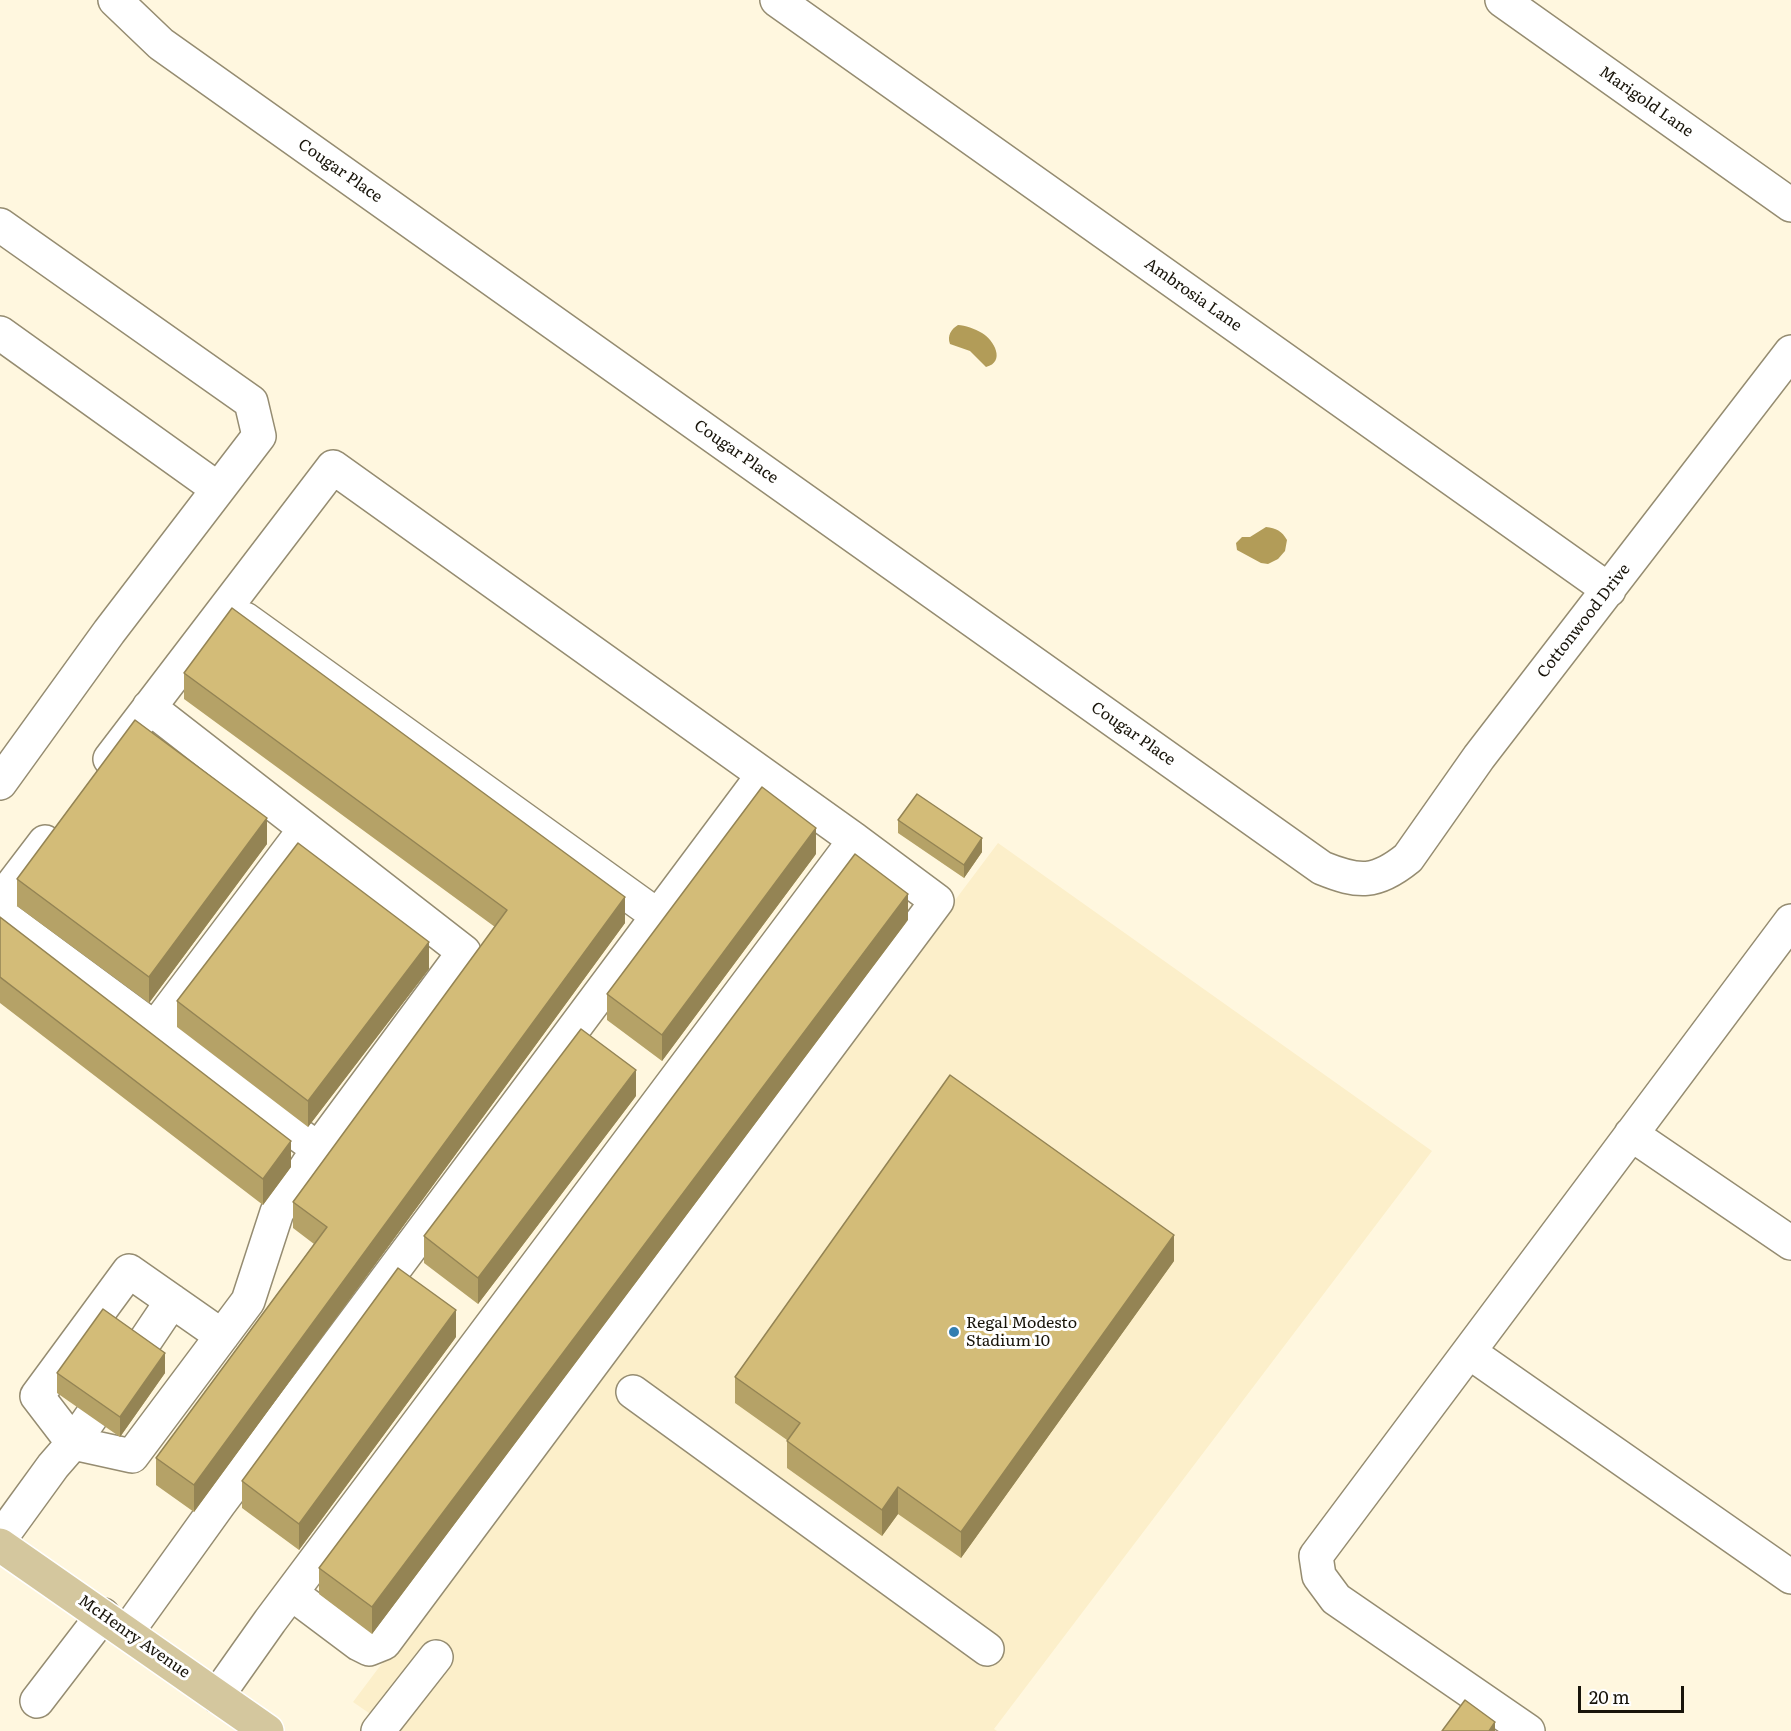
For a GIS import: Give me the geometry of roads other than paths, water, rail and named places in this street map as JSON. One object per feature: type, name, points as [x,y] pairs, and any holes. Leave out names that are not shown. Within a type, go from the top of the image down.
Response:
[{"type":"main road","name":"McHenry Avenue","points":[[0,1545],[267,1731]]},
{"type":"street","name":"Cougar Place","points":[[115,0],[161,44],[1322,868],[1347,878],[1371,879]]},
{"type":"street","name":"Ambrosia Lane","points":[[777,0],[1609,590]]},
{"type":"street","name":"Marigold Lane","points":[[1502,0],[1791,205]]},
{"type":"street","points":[[0,225],[251,402],[259,436],[110,632],[0,783]]},
{"type":"street","points":[[0,333],[218,489]]},
{"type":"street","name":"Cottonwood Drive","points":[[1371,879],[1392,871],[1408,858],[1479,757],[1791,352]]},
{"type":"street","points":[[92,781],[333,467],[937,901],[384,1642],[369,1649],[359,1644],[291,1593]]},
{"type":"street","points":[[227,605],[658,916]]},
{"type":"street","points":[[149,707],[464,952],[318,1149],[277,1212],[248,1301],[222,1336],[132,1456],[82,1430],[38,1396],[129,1271],[222,1336]]},
{"type":"street","points":[[37,1701],[115,1624],[219,1504],[763,775]]},
{"type":"street","points":[[0,901],[64,818]]},
{"type":"street","points":[[155,1028],[305,829]]},
{"type":"street","points":[[217,1696],[291,1593],[855,840]]},
{"type":"street","points":[[0,914],[318,1149]]},
{"type":"street","points":[[1528,1731],[1336,1599],[1319,1576],[1316,1556],[1791,921]]},
{"type":"street","points":[[1631,1134],[1791,1243]]},
{"type":"street","points":[[137,1353],[172,1301]]},
{"type":"street","points":[[1468,1352],[1791,1577]]},
{"type":"street","points":[[633,1392],[987,1649]]},
{"type":"street","points":[[0,1539],[82,1430]]},
{"type":"street","points":[[378,1731],[436,1657]]},
{"type":"place","name":"Regal Modesto Stadium 10","points":[[954,1332]]}]
